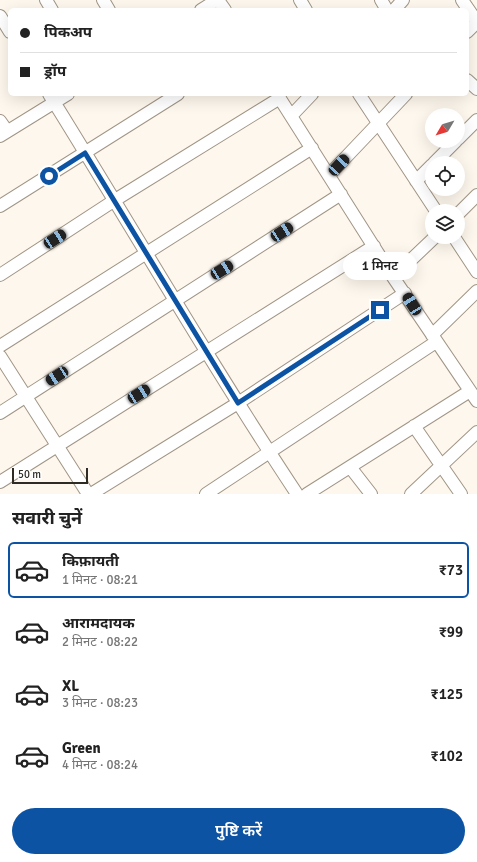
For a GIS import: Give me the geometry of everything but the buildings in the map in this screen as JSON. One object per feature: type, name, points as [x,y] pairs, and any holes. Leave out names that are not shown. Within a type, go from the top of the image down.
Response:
[{"type":"street","points":[[204,8],[218,0]]},
{"type":"street","points":[[396,8],[403,0]]},
{"type":"street","points":[[469,10],[477,22],[469,30]]},
{"type":"street","points":[[0,16],[8,29]]},
{"type":"street","points":[[469,82],[477,89]]},
{"type":"street","points":[[0,206],[175,96]]},
{"type":"street","points":[[0,275],[278,96],[393,277],[477,401]]},
{"type":"street","points":[[291,116],[310,96]]},
{"type":"street","points":[[360,96],[431,204]]},
{"type":"street","points":[[329,175],[404,96]]},
{"type":"street","points":[[0,121],[4,134],[52,98],[206,352],[297,494]]},
{"type":"street","points":[[465,132],[477,120]]},
{"type":"street","points":[[0,346],[312,148]]},
{"type":"street","points":[[441,156],[449,148]]},
{"type":"street","points":[[416,181],[425,172]]},
{"type":"street","points":[[0,413],[341,194]]},
{"type":"street","points":[[465,207],[477,195]]},
{"type":"street","points":[[393,277],[428,244]]},
{"type":"street","points":[[459,244],[477,272]]},
{"type":"street","points":[[0,482],[374,246]]},
{"type":"street","points":[[206,494],[270,453],[434,339],[477,291]]},
{"type":"street","points":[[92,494],[238,403],[405,293]]},
{"type":"street","points":[[0,356],[88,494]]},
{"type":"street","points":[[307,494],[470,391]]},
{"type":"street","points":[[414,426],[461,494]]},
{"type":"street","points":[[411,494],[475,439]]},
{"type":"street","points":[[350,467],[371,494]]},
{"type":"route","points":[[49,176],[85,153],[238,403],[380,310]]}]
